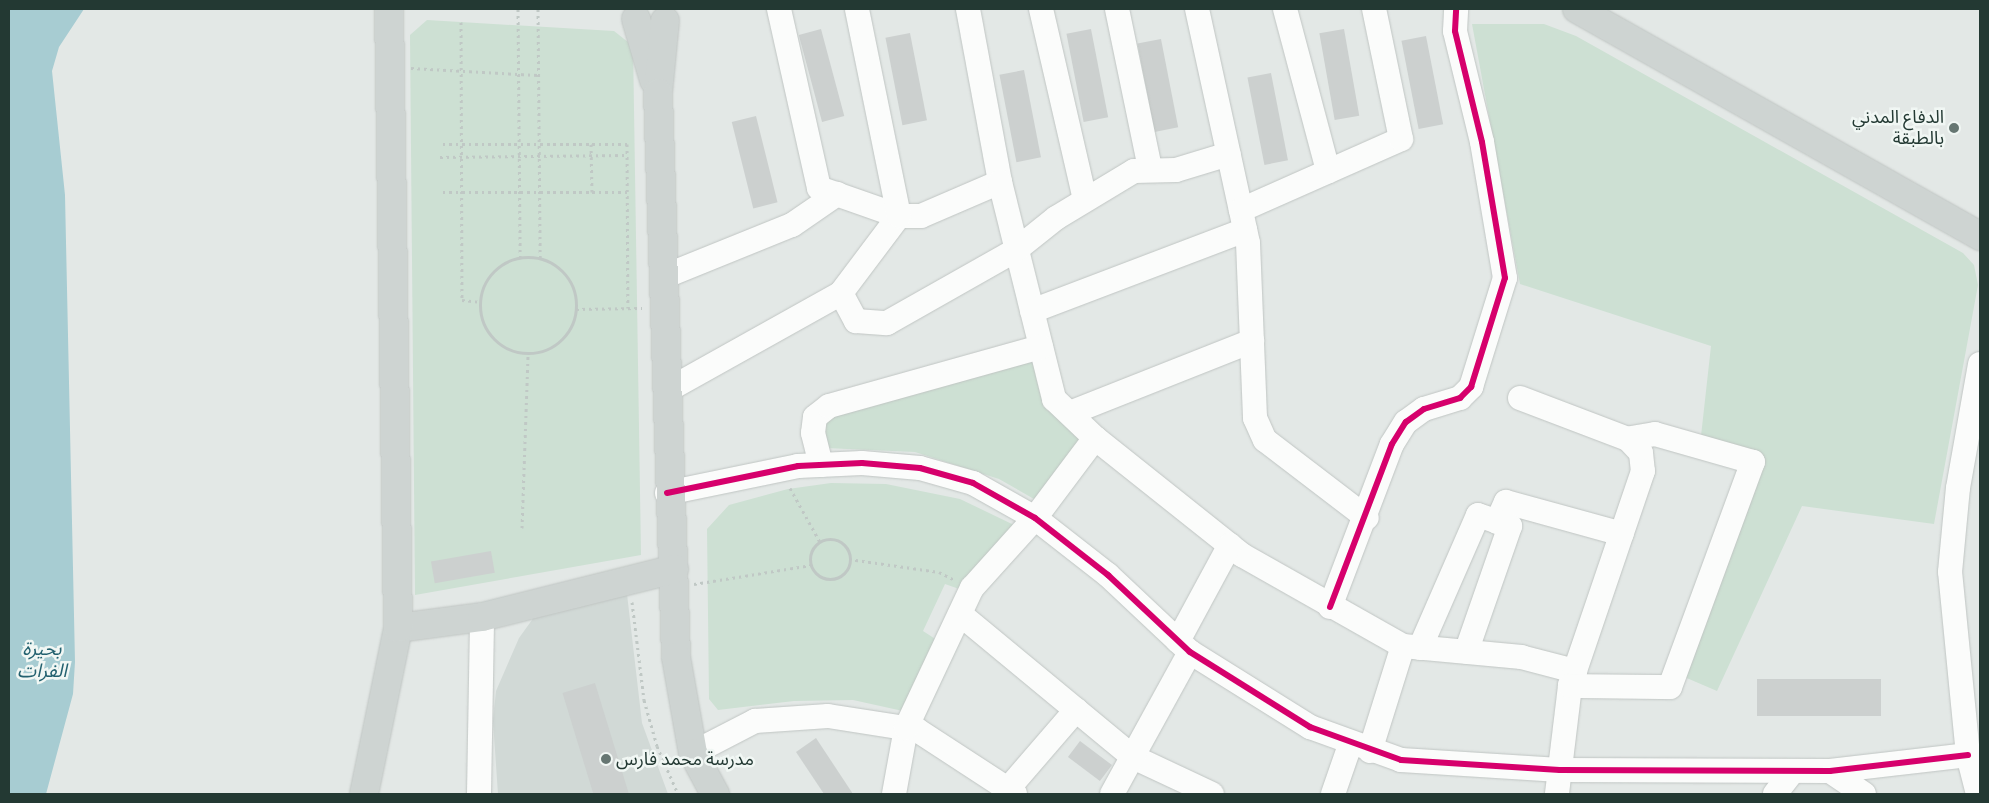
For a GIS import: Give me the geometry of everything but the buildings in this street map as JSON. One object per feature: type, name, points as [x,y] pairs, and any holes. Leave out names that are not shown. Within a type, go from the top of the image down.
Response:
[{"type":"main road","points":[[364,794],[398,628],[389,9]]},
{"type":"main road","points":[[1577,9],[1980,236]]},
{"type":"main road","points":[[632,14],[651,24],[671,15]]},
{"type":"main road","points":[[632,14],[658,93]]},
{"type":"main road","points":[[671,15],[658,93],[664,277],[667,493],[674,578],[676,657],[693,753],[714,794]]},
{"type":"main road","points":[[398,628],[482,616],[629,580],[674,578]]},
{"type":"street","points":[[779,9],[818,188],[899,216],[941,210],[1000,182]]},
{"type":"street","points":[[666,391],[841,293],[899,216],[857,9]]},
{"type":"street","points":[[968,9],[1000,182],[1054,399],[1095,438],[1230,546],[1330,607],[1411,647],[1521,657],[1572,678],[1670,686],[1753,462],[1655,434],[1628,439]]},
{"type":"street","points":[[1041,9],[1085,200]]},
{"type":"street","points":[[1117,9],[1150,169]]},
{"type":"street","points":[[1197,9],[1243,220],[1252,341],[1255,418],[1265,440],[1367,518]]},
{"type":"street","points":[[1285,9],[1328,171]]},
{"type":"street","points":[[1032,311],[1243,220],[1328,171],[1401,139],[1374,9]]},
{"type":"street","points":[[1330,607],[1367,518],[1392,444],[1406,422],[1424,409],[1460,398],[1470,387],[1505,278],[1482,142],[1454,31],[1456,9]]},
{"type":"street","points":[[841,293],[856,321],[887,323],[1016,250],[1085,200],[1134,171],[1150,169],[1176,170],[1229,154]]},
{"type":"street","points":[[664,277],[792,225],[837,194]]},
{"type":"street","points":[[1070,413],[1252,341]]},
{"type":"street","points":[[821,465],[814,432],[816,417],[829,406],[1041,346]]},
{"type":"street","points":[[1978,794],[1968,755],[1950,572],[1958,488],[1980,364]]},
{"type":"street","points":[[1520,398],[1628,439],[1641,453],[1643,471],[1572,678],[1558,794]]},
{"type":"street","points":[[894,794],[906,728],[972,588],[1036,518],[1095,438]]},
{"type":"street","points":[[667,493],[780,470],[862,463],[920,468],[972,483],[1036,518],[1108,575],[1184,646],[1310,727],[1360,748],[1401,760],[1560,770],[1830,771],[1968,755]]},
{"type":"street","points":[[1496,522],[1506,502],[1622,534]]},
{"type":"street","points":[[1333,794],[1360,748],[1478,515],[1510,526],[1466,652]]},
{"type":"street","points":[[1112,794],[1133,757],[1230,546]]},
{"type":"street","points":[[960,614],[1133,757],[1212,794]]},
{"type":"street","points":[[479,794],[482,616]]},
{"type":"street","points":[[693,753],[755,721],[828,716],[917,730],[1011,792],[1076,710]]},
{"type":"street","points":[[1775,794],[1793,771]]},
{"type":"street","points":[[1830,771],[1864,794]]},
{"type":"path","points":[[518,9],[520,258]]},
{"type":"path","points":[[538,9],[540,259]]},
{"type":"path","points":[[460,22],[462,300],[480,302]]},
{"type":"path","points":[[410,68],[538,75]]},
{"type":"path","points":[[443,144],[627,144],[628,308]]},
{"type":"path","points":[[591,144],[592,192]]},
{"type":"path","points":[[440,157],[627,155]]},
{"type":"path","points":[[443,192],[627,192]]},
{"type":"path","points":[[520,258],[540,259],[558,267],[568,279],[576,309],[563,337],[551,347],[528,352],[506,347],[494,338],[485,325],[480,302],[487,279],[498,267],[520,258]]},
{"type":"path","points":[[576,309],[664,307]]},
{"type":"path","points":[[522,528],[528,352]]},
{"type":"path","points":[[780,470],[820,542]]},
{"type":"path","points":[[820,542],[840,542],[849,559],[846,571],[830,579],[818,575],[811,565],[811,552],[820,542]]},
{"type":"path","points":[[849,559],[939,572],[972,588]]},
{"type":"path","points":[[674,578],[811,565]]},
{"type":"path","points":[[629,580],[644,700],[656,746],[678,794]]},
{"type":"shaded area","points":[[627,594],[642,723],[668,794],[498,794],[493,721],[496,691],[519,638],[537,613]]},
{"type":"green space","points":[[427,20],[614,31],[633,46],[641,555],[415,595],[410,35]]},
{"type":"green space","points":[[1472,24],[1544,24],[1576,36],[1963,253],[1974,265],[1978,285],[1934,524],[1802,506],[1717,691],[1682,676],[1752,471],[1699,454],[1711,346],[1520,284]]},
{"type":"green space","points":[[1021,357],[1035,364],[1085,435],[1034,499],[999,479],[915,452],[826,448],[820,417]]},
{"type":"green space","points":[[831,483],[886,484],[960,499],[1014,525],[962,590],[945,584],[923,631],[940,642],[912,713],[853,700],[794,701],[718,710],[709,699],[707,529],[729,505],[788,489]]},
{"type":"water","name":"بحيرة الفرات","points":[[9,9],[84,9],[59,47],[52,71],[65,195],[75,662],[73,694],[46,794],[9,794]]},
{"type":"cycle path","points":[[1330,607],[1392,444],[1406,422],[1424,409],[1460,398],[1471,387],[1505,278],[1482,142],[1455,31],[1456,9]]},
{"type":"cycle path","points":[[667,493],[798,466],[862,463],[920,468],[973,483],[1035,518],[1108,575],[1190,652],[1310,727],[1401,760],[1560,770],[1830,771],[1968,755]]},
{"type":"place","name":"الدفاع المدني بالطبقة","points":[[1954,128]]},
{"type":"place","name":"مدرسة محمد فارس","points":[[606,759]]}]
